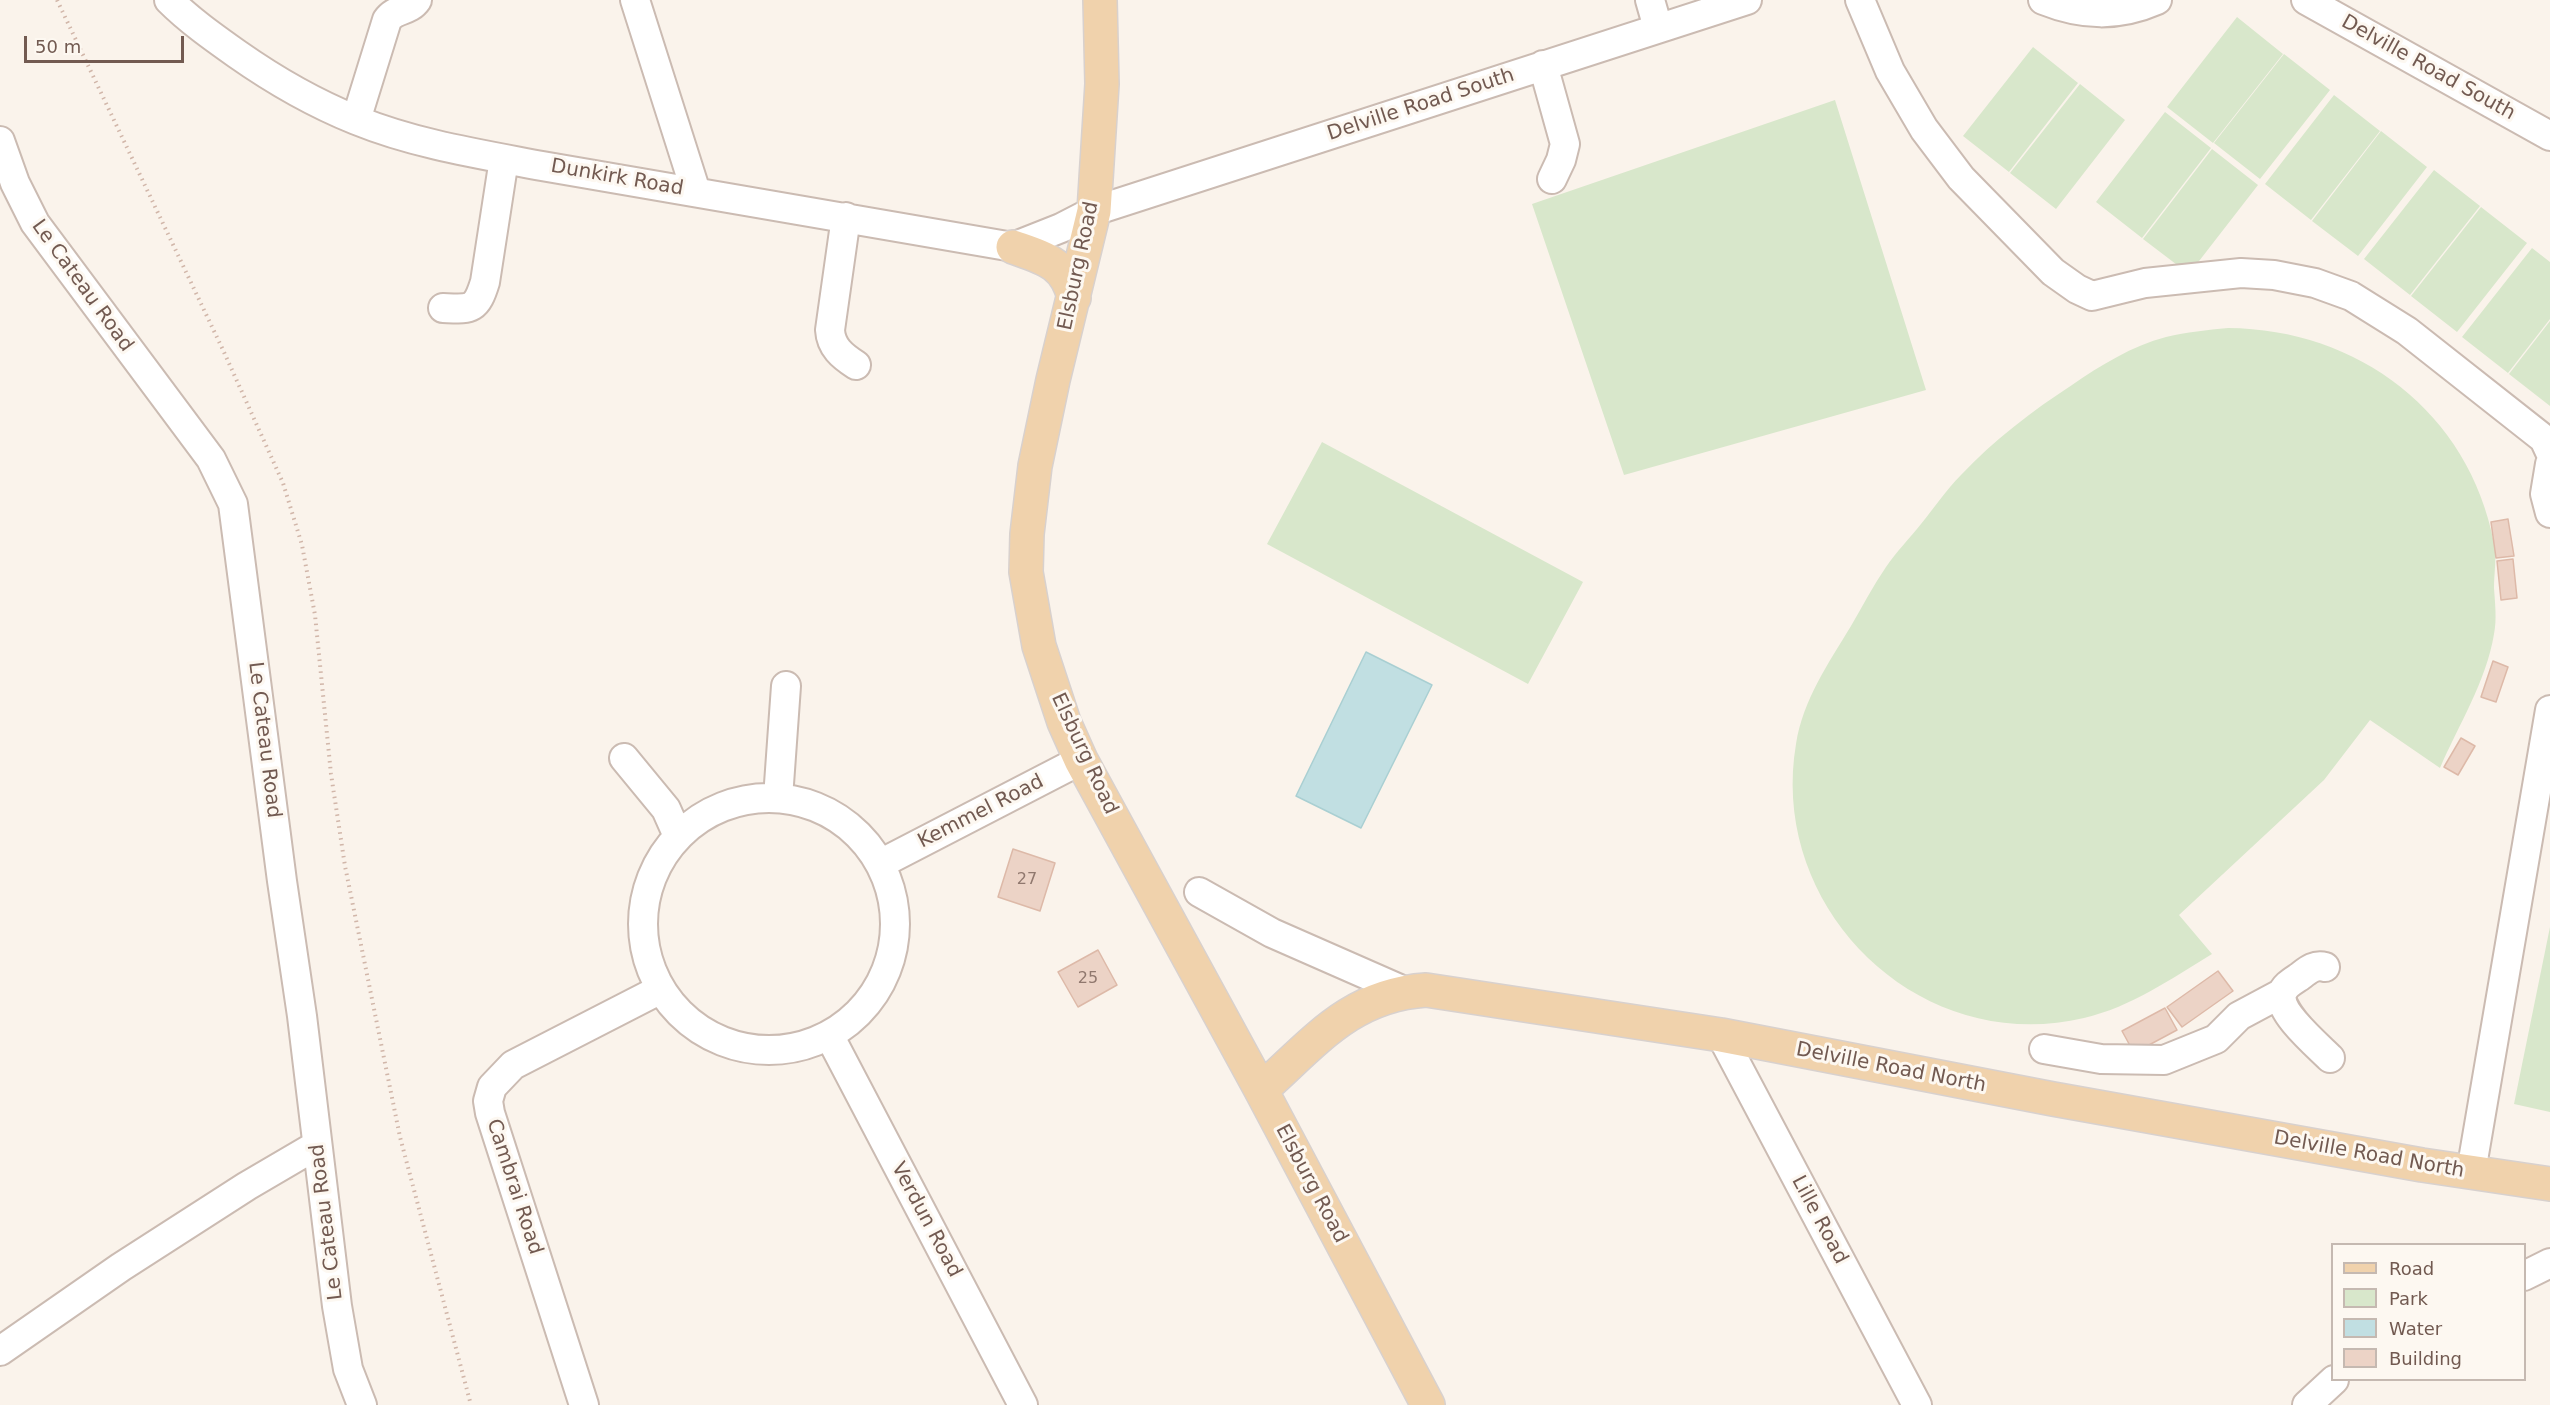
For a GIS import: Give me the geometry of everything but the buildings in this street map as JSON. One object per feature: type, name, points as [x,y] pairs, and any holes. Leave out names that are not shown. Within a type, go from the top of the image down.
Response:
[{"type":"main road","name":"Elsburg Road","points":[[1100,0],[1102,84],[1094,211],[1053,380],[1035,466],[1027,534],[1026,572],[1039,646],[1064,722],[1082,760],[1428,1405]]},
{"type":"main road","points":[[1013,247],[1055,264],[1070,283],[1074,298]]},
{"type":"main road","name":"Delville Road North","points":[[1261,1090],[1328,1028],[1383,996],[1404,991],[1449,992],[1721,1035],[2053,1099],[2550,1184]]},
{"type":"street","name":"Dunkirk Road","points":[[169,0],[198,26],[255,66],[319,103],[356,120],[404,136],[504,159],[1013,247]]},
{"type":"street","points":[[356,120],[387,20],[392,13],[409,8],[417,0]]},
{"type":"street","points":[[635,0],[696,192]]},
{"type":"street","points":[[1650,0],[1658,28]]},
{"type":"street","name":"Delville Road South","points":[[1094,211],[1747,0]]},
{"type":"street","points":[[1860,0],[1890,71],[1924,129],[1961,178],[2053,272],[2077,289],[2092,296],[2145,283],[2241,273],[2274,275],[2315,283],[2350,296],[2408,331],[2544,439],[2550,452]]},
{"type":"street","points":[[2043,0],[2066,9],[2114,13],[2138,8],[2157,0]]},
{"type":"street","name":"Delville Road South","points":[[2306,0],[2550,136]]},
{"type":"street","points":[[1543,65],[1565,144],[1561,160],[1552,179]]},
{"type":"street","name":"Le Cateau Road","points":[[0,141],[15,183],[35,223],[211,459],[234,504],[282,881],[302,1016],[336,1306],[348,1368],[362,1405]]},
{"type":"street","points":[[443,309],[468,309],[479,300],[485,282],[504,159]]},
{"type":"street","points":[[1013,247],[1061,228],[1094,211]]},
{"type":"street","points":[[846,218],[830,330],[831,341],[842,356],[856,365]]},
{"type":"street","points":[[2550,464],[2545,494],[2550,513]]},
{"type":"street","points":[[778,798],[786,686]]},
{"type":"street","points":[[2471,1172],[2550,710]]},
{"type":"street","points":[[624,758],[666,809],[678,836]]},
{"type":"street","name":"Kemmel Road","points":[[880,864],[1082,760]]},
{"type":"street","points":[[778,798],[806,803],[831,814],[854,831],[880,864],[892,897],[895,921],[894,944],[888,966],[865,1006],[848,1023],[829,1035],[783,1050],[760,1050],[736,1046],[714,1037],[693,1024],[676,1009],[661,989],[649,964],[643,937],[643,909],[653,874],[661,857],[678,836],[699,818],[724,806],[751,799],[778,798]]},
{"type":"street","points":[[1199,892],[1272,933],[1404,991]]},
{"type":"street","points":[[2044,1049],[2101,1059],[2164,1060],[2216,1039],[2239,1016],[2282,993],[2287,985],[2312,967],[2325,967]]},
{"type":"street","name":"Cambrai Road","points":[[584,1405],[488,1101],[492,1087],[513,1065],[661,989]]},
{"type":"street","points":[[2282,993],[2283,1003],[2288,1013],[2330,1058]]},
{"type":"street","name":"Verdun Road","points":[[829,1035],[1023,1405]]},
{"type":"street","name":"Lille Road","points":[[1721,1035],[1917,1405]]},
{"type":"street","points":[[0,1351],[121,1267],[247,1186],[317,1145]]},
{"type":"street","points":[[2526,1275],[2550,1263]]},
{"type":"street","points":[[2307,1405],[2333,1381]]},
{"type":"path","points":[[57,0],[283,483],[302,545],[315,615],[331,774],[345,866],[400,1137],[471,1405]]},
{"type":"green space","points":[[2237,17],[2283,54],[2213,143],[2167,107]]},
{"type":"green space","points":[[2033,47],[2078,83],[2009,172],[1963,136]]},
{"type":"green space","points":[[2284,54],[2330,90],[2260,179],[2214,143]]},
{"type":"green space","points":[[2080,84],[2125,120],[2056,209],[2010,173]]},
{"type":"green space","points":[[2334,95],[2380,131],[2311,220],[2265,184]]},
{"type":"green space","points":[[1835,100],[1926,390],[1624,475],[1532,204]]},
{"type":"green space","points":[[2165,112],[2211,148],[2142,238],[2096,202]]},
{"type":"green space","points":[[2381,131],[2427,167],[2358,256],[2312,221]]},
{"type":"green space","points":[[2212,149],[2258,185],[2189,274],[2143,239]]},
{"type":"green space","points":[[2434,170],[2480,206],[2410,295],[2364,259]]},
{"type":"green space","points":[[2481,207],[2527,243],[2457,332],[2411,296]]},
{"type":"green space","points":[[2532,248],[2550,262],[2550,319],[2508,373],[2462,337]]},
{"type":"green space","points":[[2550,321],[2550,406],[2509,374]]},
{"type":"green space","points":[[2228,328],[2276,332],[2321,344],[2363,362],[2400,387],[2433,418],[2460,454],[2481,496],[2494,543],[2495,629],[2485,669],[2440,768],[2370,720],[2324,780],[2179,915],[2212,954],[2134,1000],[2084,1018],[2023,1024],[1965,1015],[1913,992],[1868,957],[1831,913],[1806,862],[1794,805],[1796,744],[1804,712],[1825,668],[1886,567],[1950,487],[1987,450],[2057,395],[2117,357],[2166,337]]},
{"type":"green space","points":[[1322,442],[1583,582],[1528,684],[1267,544]]},
{"type":"green space","points":[[2550,927],[2550,1112],[2514,1104]]},
{"type":"water","points":[[1366,652],[1432,685],[1361,828],[1296,796]]}]
